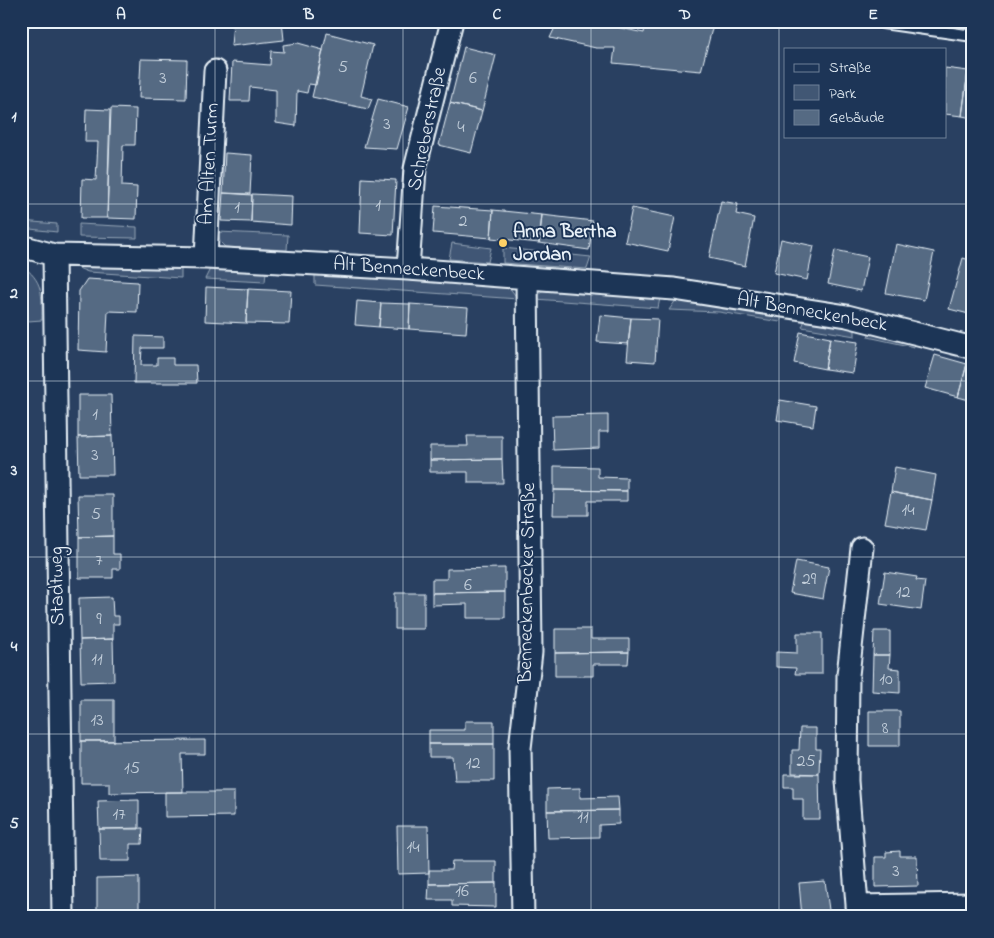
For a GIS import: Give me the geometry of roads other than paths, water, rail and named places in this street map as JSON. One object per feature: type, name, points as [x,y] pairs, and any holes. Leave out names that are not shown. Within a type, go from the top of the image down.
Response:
[{"type":"street","name":"Schreberstraße","points":[[408,269],[415,169],[452,21]]},
{"type":"street","name":"Am Alten Turm","points":[[206,258],[215,71]]},
{"type":"street","name":"Alt Benneckenbeck","points":[[21,246],[54,255],[206,258],[408,269],[674,290],[847,316],[973,348]]},
{"type":"street","name":"Stadtweg","points":[[54,255],[63,917]]},
{"type":"street","name":"Benneckenbecker Straße","points":[[523,917],[520,748],[531,652],[526,279]]},
{"type":"street","points":[[862,548],[848,675],[847,781],[858,912],[973,904]]},
{"type":"lane","points":[[883,23],[973,36]]},
{"type":"place","name":"Anna Bertha Jordan","points":[[503,243]]}]
